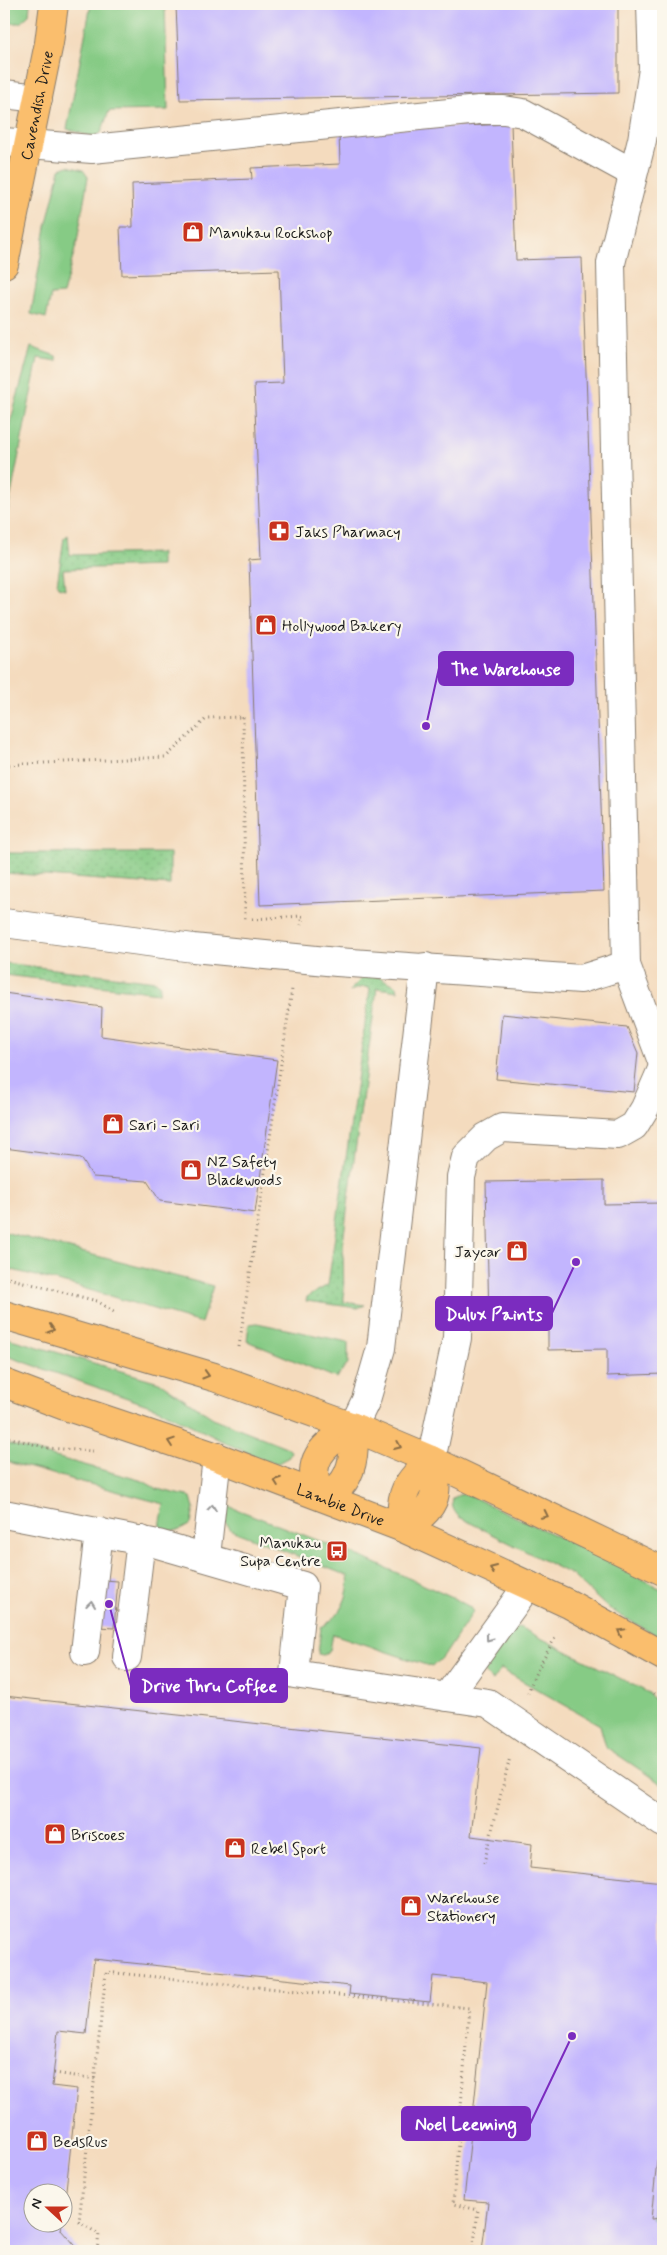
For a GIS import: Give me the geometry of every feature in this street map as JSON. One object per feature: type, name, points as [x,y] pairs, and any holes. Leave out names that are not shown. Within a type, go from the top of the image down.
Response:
[{"type":"main road","name":"Cavendish Drive","points":[[4,264],[16,144],[38,98],[49,43],[54,4]]},
{"type":"main road","points":[[4,1315],[214,1377],[354,1427],[431,1460],[663,1571]]},
{"type":"main road","name":"Lambie Drive","points":[[4,1383],[62,1405],[217,1457],[402,1528],[569,1604],[663,1656]]},
{"type":"main road","points":[[4,1402],[62,1405]]},
{"type":"main road","points":[[323,1498],[340,1486],[348,1472],[354,1445],[354,1427]]},
{"type":"main road","points":[[402,1528],[400,1508],[405,1492],[413,1477],[431,1460]]},
{"type":"lane","points":[[431,1460],[458,1338],[461,1177],[466,1156],[486,1137],[502,1128],[618,1135],[634,1126],[645,1108],[663,1066],[626,965],[611,263],[642,140],[658,40],[651,4]]},
{"type":"lane","points":[[4,94],[38,98]]},
{"type":"lane","points":[[16,144],[92,149],[470,111],[504,110],[523,113],[633,173]]},
{"type":"lane","points":[[4,923],[193,948],[337,962],[581,979],[626,965]]},
{"type":"lane","points":[[354,1427],[366,1400],[381,1348],[425,968]]},
{"type":"lane","points":[[206,1556],[217,1457]]},
{"type":"lane","points":[[4,1514],[141,1540],[206,1556],[303,1586],[294,1674],[488,1703],[663,1823]]},
{"type":"lane","points":[[85,1652],[99,1532]]},
{"type":"lane","points":[[127,1657],[141,1540]]},
{"type":"lane","points":[[447,1697],[528,1585]]},
{"type":"path","points":[[4,1276],[96,1301]]},
{"type":"path","points":[[4,1436],[47,1448]]},
{"type":"path","points":[[654,1693],[663,1698]]},
{"type":"path","points":[[97,2251],[99,2234],[79,2222],[96,2079],[106,1972],[469,2008],[453,2204],[478,2210],[473,2251]]},
{"type":"path","points":[[54,2073],[96,2079]]},
{"type":"green space","points":[[4,4],[30,4],[29,15],[20,23],[11,23],[4,17]]},
{"type":"green space","points":[[91,4],[165,4],[168,110],[109,111],[101,133],[93,137],[67,129]]},
{"type":"green space","points":[[68,166],[83,170],[88,177],[77,242],[63,294],[51,295],[46,318],[31,314],[46,227],[60,169]]},
{"type":"green space","points":[[31,347],[56,356],[57,361],[38,358],[4,530],[4,445]]},
{"type":"green space","points":[[68,535],[70,555],[161,553],[161,566],[63,569],[65,589],[58,587],[64,538]]},
{"type":"green space","points":[[6,833],[8,853],[170,853],[170,885],[4,873]]},
{"type":"green space","points":[[4,963],[156,981],[160,985],[159,993],[4,975]]},
{"type":"green space","points":[[375,975],[397,986],[398,991],[377,988],[343,1242],[344,1302],[365,1305],[358,1308],[306,1301],[307,1297],[328,1285],[370,988],[364,987],[349,991],[364,976]]},
{"type":"green space","points":[[4,1232],[213,1286],[201,1323],[69,1284],[4,1268]]},
{"type":"green space","points":[[257,1323],[348,1342],[348,1364],[336,1378],[247,1341],[249,1324]]},
{"type":"green space","points":[[4,1337],[159,1382],[213,1418],[286,1447],[291,1451],[289,1457],[278,1463],[266,1461],[159,1409],[4,1355]]},
{"type":"green space","points":[[4,1443],[143,1481],[157,1489],[191,1497],[194,1508],[191,1524],[180,1530],[166,1531],[160,1527],[164,1504],[4,1461]]},
{"type":"green space","points":[[466,1494],[604,1558],[663,1590],[663,1639],[609,1609],[572,1575],[459,1517],[453,1509],[453,1498]]},
{"type":"green space","points":[[228,1506],[364,1558],[455,1599],[470,1607],[473,1612],[446,1653],[432,1667],[333,1634],[330,1650],[323,1655],[318,1654],[321,1627],[333,1618],[342,1606],[348,1591],[348,1576],[231,1530],[225,1521]]},
{"type":"green space","points":[[519,1627],[649,1693],[663,1710],[663,1785],[606,1747],[600,1725],[501,1669],[493,1681],[486,1675],[482,1666],[495,1641]]},
{"type":"green space","points":[[655,2186],[663,2187],[663,2218],[651,2219]]},
{"type":"building","points":[[224,4],[618,4],[618,93],[180,100],[176,6]]},
{"type":"building","points":[[511,124],[516,260],[582,258],[604,891],[260,905],[249,560],[261,559],[254,384],[283,383],[279,270],[122,275],[120,227],[133,227],[132,184],[252,179],[251,168],[340,164],[339,131]]},
{"type":"building","points":[[4,993],[102,1007],[101,1036],[277,1060],[255,1213],[160,1201],[147,1181],[93,1177],[81,1158],[4,1148]]},
{"type":"building","points":[[502,1014],[627,1027],[638,1053],[634,1092],[496,1079]]},
{"type":"building","points":[[604,1180],[604,1204],[662,1203],[663,1374],[607,1376],[607,1349],[548,1350],[548,1319],[489,1321],[486,1182]]},
{"type":"building","points":[[104,1580],[118,1581],[114,1628],[100,1627]]},
{"type":"building","points":[[4,1696],[481,1748],[471,1836],[532,1844],[530,1868],[663,1882],[663,2161],[657,2160],[651,2219],[663,2218],[663,2251],[482,2251],[488,2202],[464,2200],[487,1982],[433,1976],[430,2002],[349,1994],[350,1986],[94,1959],[86,2034],[58,2031],[52,2086],[77,2089],[67,2182],[22,2182],[22,2232],[63,2232],[79,2251],[4,2251]]},
{"type":"place","name":"Manukau Rockshop","points":[[193,232]]},
{"type":"place","name":"Jaks Pharmacy","points":[[279,531]]},
{"type":"place","name":"Hollywood Bakery","points":[[266,625]]},
{"type":"place","name":"The Warehouse","points":[[426,726]]},
{"type":"place","name":"Sari - Sari","points":[[113,1124]]},
{"type":"place","name":"NZ Safety Blackwoods","points":[[191,1170]]},
{"type":"place","name":"Jaycar","points":[[517,1251]]},
{"type":"place","name":"Dulux Paints","points":[[576,1262]]},
{"type":"place","name":"Manukau Supa Centre","points":[[337,1551]]},
{"type":"place","name":"Drive Thru Coffee","points":[[109,1604]]},
{"type":"place","name":"Briscoes","points":[[55,1834]]},
{"type":"place","name":"Rebel Sport","points":[[235,1848]]},
{"type":"place","name":"Warehouse Stationery","points":[[411,1906]]},
{"type":"place","name":"Noel Leeming","points":[[572,2036]]},
{"type":"place","name":"BedsRus","points":[[37,2141]]}]
